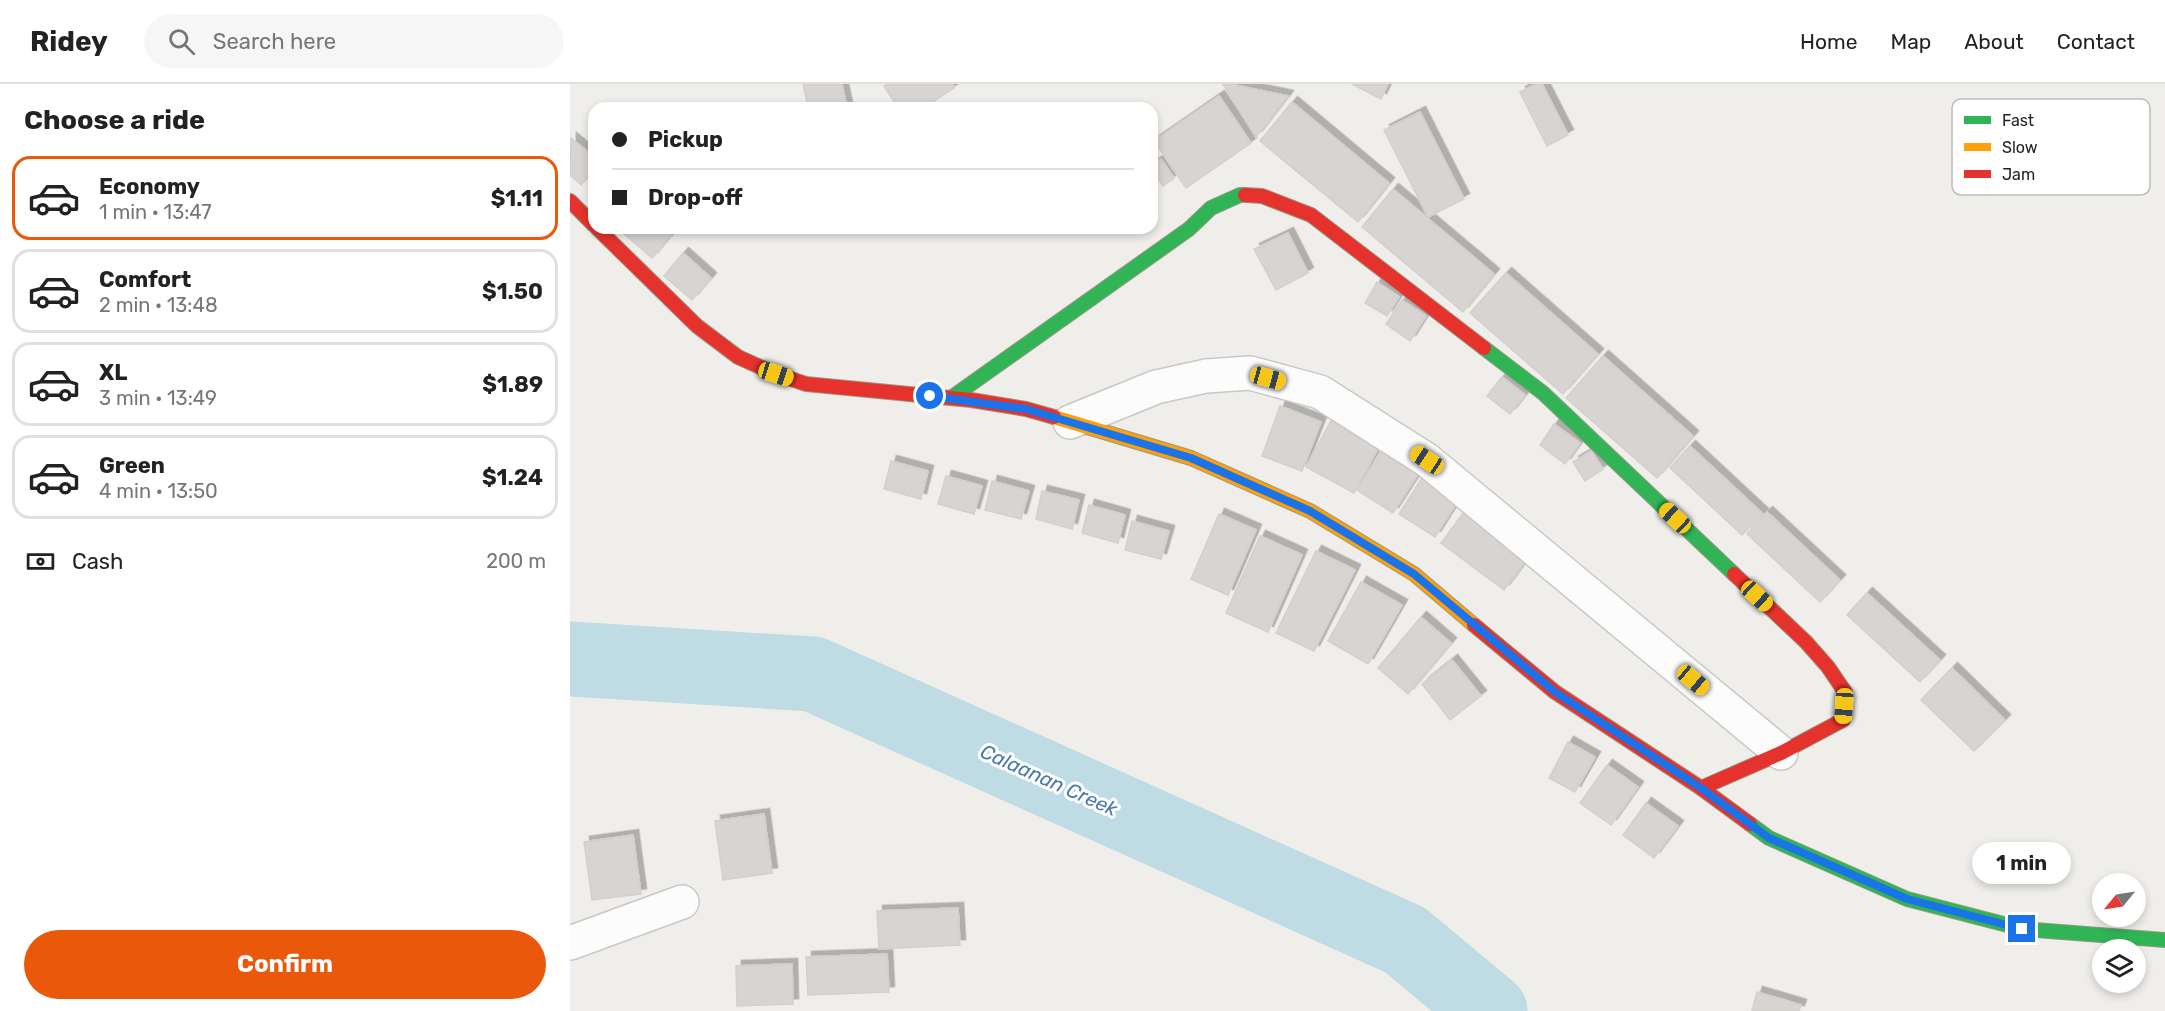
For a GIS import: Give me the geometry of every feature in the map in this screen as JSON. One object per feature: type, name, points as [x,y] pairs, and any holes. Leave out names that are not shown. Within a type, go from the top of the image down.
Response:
[{"type":"street","points":[[951,398],[1189,229],[1211,208],[1239,195],[1262,196],[1311,215],[1543,393],[1806,642],[1828,667],[1845,692],[1843,720],[1781,753],[1701,788]]},
{"type":"street","points":[[570,201],[588,218]]},
{"type":"street","points":[[604,234],[697,326],[738,357],[776,374],[806,384],[951,398],[1026,409],[1191,458],[1310,511],[1414,574],[1555,692],[1701,788],[1769,838],[1907,899],[2022,929],[2165,940]]},
{"type":"street","points":[[1070,422],[1156,387],[1206,376],[1250,373],[1320,392],[1427,460],[1781,753]]},
{"type":"street","points":[[570,943],[682,902]]},
{"type":"building","points":[[803,84],[842,84],[846,102],[807,102]]},
{"type":"building","points":[[888,84],[952,84],[954,88],[933,102],[894,102],[884,86]]},
{"type":"building","points":[[1223,84],[1230,84],[1288,96],[1256,137]]},
{"type":"building","points":[[1352,84],[1388,84],[1381,99]]},
{"type":"building","points":[[1536,84],[1542,84],[1568,135],[1547,146],[1520,92]]},
{"type":"building","points":[[1219,96],[1251,143],[1186,188],[1158,147],[1158,138]]},
{"type":"building","points":[[1292,102],[1389,183],[1358,222],[1260,141]]},
{"type":"building","points":[[1420,112],[1464,199],[1428,217],[1384,130]]},
{"type":"building","points":[[571,138],[588,152],[588,177],[581,185],[570,175]]},
{"type":"building","points":[[1161,159],[1174,178],[1163,186],[1158,178],[1158,161]]},
{"type":"building","points":[[1393,189],[1494,274],[1463,312],[1362,227]]},
{"type":"building","points":[[1288,233],[1308,273],[1276,290],[1254,249]]},
{"type":"building","points":[[624,234],[670,234],[652,258]]},
{"type":"building","points":[[683,253],[711,278],[692,300],[664,276]]},
{"type":"building","points":[[1506,273],[1598,354],[1563,394],[1470,313]]},
{"type":"building","points":[[1377,282],[1399,297],[1387,316],[1365,303]]},
{"type":"building","points":[[1402,300],[1426,316],[1410,341],[1386,324]]},
{"type":"building","points":[[1603,356],[1693,436],[1657,478],[1566,398]]},
{"type":"building","points":[[1502,377],[1525,395],[1510,414],[1487,396]]},
{"type":"building","points":[[1280,406],[1321,422],[1302,471],[1262,456]]},
{"type":"building","points":[[1335,413],[1383,439],[1354,493],[1306,467]]},
{"type":"building","points":[[1554,424],[1580,443],[1565,464],[1540,445]]},
{"type":"building","points":[[1385,445],[1422,468],[1393,513],[1357,490]]},
{"type":"building","points":[[1690,446],[1763,514],[1742,535],[1670,468]]},
{"type":"building","points":[[1591,451],[1603,469],[1585,481],[1573,462]]},
{"type":"building","points":[[891,461],[928,471],[921,499],[884,489]]},
{"type":"building","points":[[946,476],[982,486],[974,514],[938,504]]},
{"type":"building","points":[[1423,476],[1459,499],[1435,537],[1399,514]]},
{"type":"building","points":[[992,481],[1029,491],[1021,519],[985,510]]},
{"type":"building","points":[[1042,491],[1079,500],[1072,529],[1036,519]]},
{"type":"building","points":[[1089,505],[1125,515],[1118,543],[1082,533]]},
{"type":"building","points":[[1467,508],[1530,555],[1504,590],[1441,543]]},
{"type":"building","points":[[1767,512],[1840,580],[1820,602],[1747,534]]},
{"type":"building","points":[[1219,514],[1256,530],[1228,595],[1191,579]]},
{"type":"building","points":[[1132,521],[1169,531],[1161,559],[1125,550]]},
{"type":"building","points":[[1260,536],[1302,555],[1268,632],[1226,613]]},
{"type":"building","points":[[1316,551],[1355,570],[1314,651],[1276,633]]},
{"type":"building","points":[[1361,582],[1402,605],[1368,664],[1328,641]]},
{"type":"building","points":[[1867,593],[1940,660],[1920,682],[1847,615]]},
{"type":"building","points":[[1421,617],[1451,643],[1408,694],[1378,668]]},
{"type":"building","points":[[1452,660],[1481,696],[1450,720],[1422,684]]},
{"type":"building","points":[[1952,668],[2005,720],[1974,751],[1921,700]]},
{"type":"building","points":[[1568,742],[1595,757],[1575,792],[1549,778]]},
{"type":"building","points":[[1607,765],[1638,787],[1611,825],[1580,803]]},
{"type":"building","points":[[1646,803],[1678,826],[1654,858],[1623,835]]},
{"type":"building","points":[[764,814],[772,873],[723,880],[715,821]]},
{"type":"building","points":[[633,835],[641,894],[592,900],[584,842]]},
{"type":"building","points":[[958,908],[960,945],[879,949],[877,911]]},
{"type":"building","points":[[887,954],[889,992],[808,995],[806,957]]},
{"type":"building","points":[[792,964],[793,1004],[737,1006],[736,966]]},
{"type":"building","points":[[1757,992],[1801,1005],[1799,1011],[1752,1011]]},
{"type":"waterway","name":"Calaanan Creek","points":[[570,659],[813,674],[1405,940],[1490,1011]]},
{"type":"traffic: fast","points":[[951,398],[1189,229],[1211,208],[1245,195]]},
{"type":"traffic: fast","points":[[1484,348],[1543,393],[1734,574]]},
{"type":"traffic: fast","points":[[1750,824],[1769,838],[1907,899],[2023,929],[2165,940]]},
{"type":"traffic: slow","points":[[1054,417],[1191,458],[1310,511],[1414,574],[1474,625]]},
{"type":"traffic: jam","points":[[1245,195],[1262,196],[1311,215],[1484,348]]},
{"type":"traffic: jam","points":[[570,201],[588,219]]},
{"type":"traffic: jam","points":[[603,234],[697,326],[738,357],[776,374],[806,384],[971,400],[1026,409],[1054,417]]},
{"type":"traffic: jam","points":[[1701,788],[1781,753],[1843,720],[1845,692],[1828,667],[1806,642],[1734,574]]},
{"type":"traffic: jam","points":[[1474,625],[1555,692],[1701,788],[1750,824]]},
{"type":"route","points":[[930,396],[1026,409],[1191,458],[1310,511],[1414,574],[1555,692],[1701,788],[1769,838],[1907,899],[2022,929]]}]
